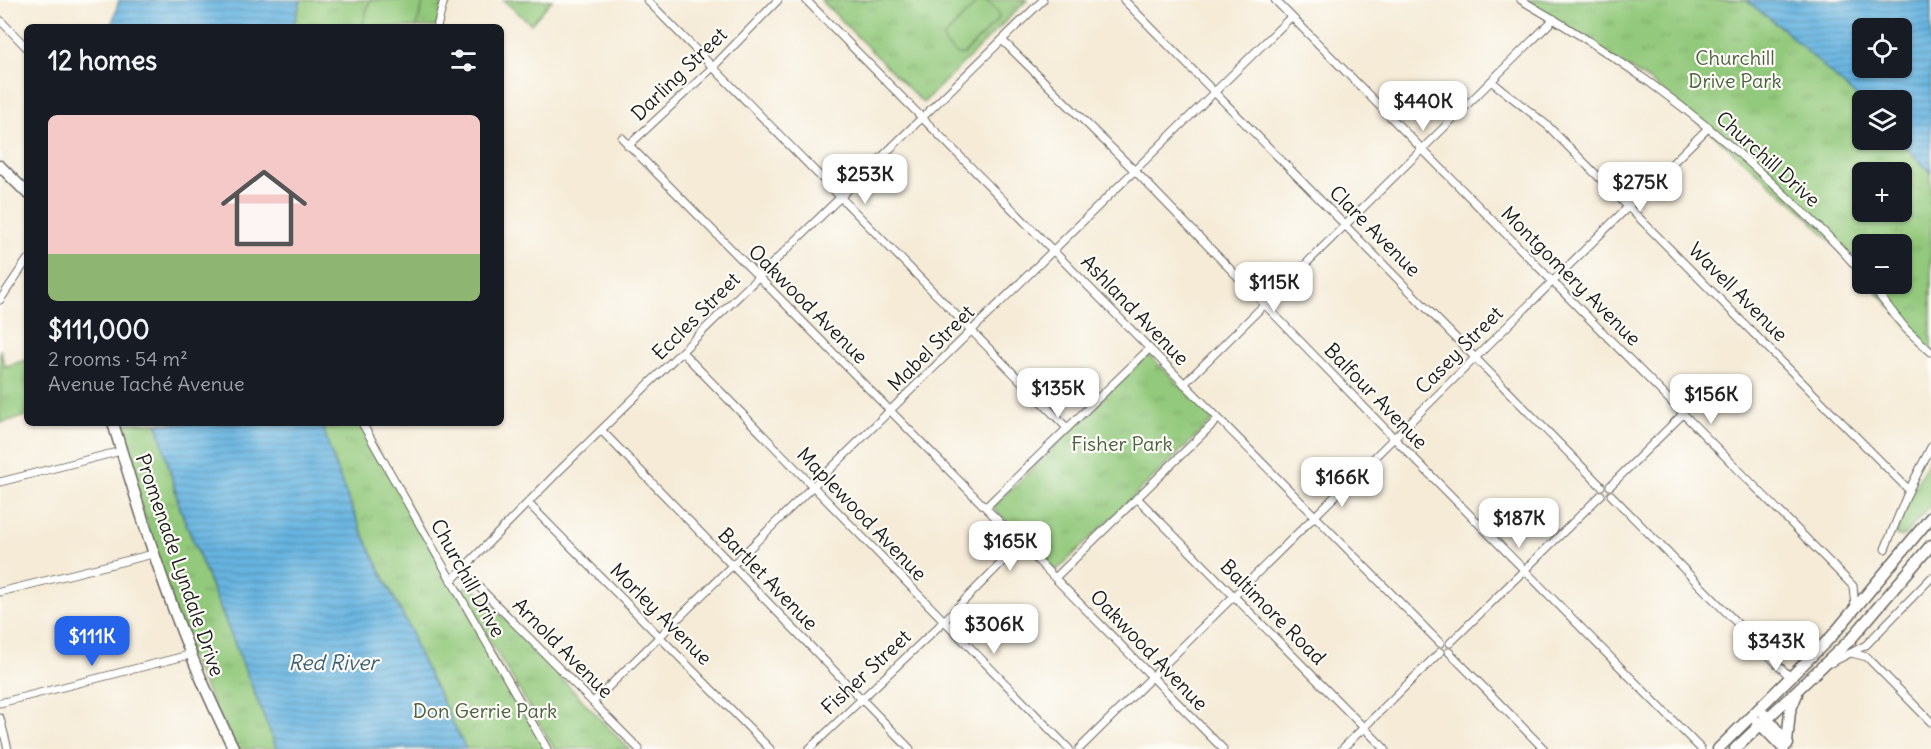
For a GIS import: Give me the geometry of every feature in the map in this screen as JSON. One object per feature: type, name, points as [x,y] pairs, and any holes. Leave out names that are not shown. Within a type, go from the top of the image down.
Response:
[{"type":"main road","points":[[0,166],[24,190]]},
{"type":"main road","name":"Promenade Lyndale Drive","points":[[114,426],[153,554],[189,655],[234,749]]},
{"type":"main road","points":[[1718,749],[1832,636],[1931,517]]},
{"type":"main road","points":[[1735,749],[1851,639],[1931,544]]},
{"type":"main road","points":[[1788,747],[1790,711],[1799,690]]},
{"type":"main road","points":[[1756,712],[1788,747]]},
{"type":"street","points":[[438,24],[444,0]]},
{"type":"street","points":[[647,0],[1067,428]]},
{"type":"street","name":"Darling Street","points":[[628,146],[713,68],[778,0]]},
{"type":"street","name":"Ashland Avenue","points":[[806,0],[1440,643]]},
{"type":"street","name":"Eccles Street","points":[[451,581],[1043,0]]},
{"type":"street","name":"Clare Avenue","points":[[1124,0],[1601,486]]},
{"type":"street","name":"Montgomery Avenue","points":[[1275,0],[1853,586],[1856,607]]},
{"type":"street","name":"Churchill Drive","points":[[1521,0],[1623,62],[1709,127],[1799,208],[1852,263]]},
{"type":"street","name":"Mabel Street","points":[[593,702],[1291,17]]},
{"type":"street","points":[[1184,384],[1554,19]]},
{"type":"street","points":[[0,20],[24,45]]},
{"type":"street","name":"Balfour Avenue","points":[[1002,40],[1134,170],[1524,571],[1701,749]]},
{"type":"street","name":"Wavell Avenue","points":[[1491,81],[1548,126],[1909,489]]},
{"type":"street","name":"Casey Street","points":[[1079,749],[1709,127]]},
{"type":"street","name":"Oakwood Avenue","points":[[622,138],[1223,749]]},
{"type":"street","points":[[0,300],[24,264]]},
{"type":"street","points":[[1878,294],[1906,329],[1931,352]]},
{"type":"street","points":[[986,507],[1149,349]]},
{"type":"street","name":"Maplewood Avenue","points":[[683,353],[1069,749]]},
{"type":"street","points":[[1601,495],[1601,486],[1610,486],[1683,414]]},
{"type":"street","points":[[1056,577],[1218,419]]},
{"type":"street","name":"Churchill Drive","points":[[364,426],[547,749]]},
{"type":"street","name":"Bartlet Avenue","points":[[602,431],[910,749]]},
{"type":"street","points":[[1886,549],[1909,489],[1931,447]]},
{"type":"street","points":[[0,482],[121,451]]},
{"type":"street","points":[[1610,486],[1611,495],[1791,678]]},
{"type":"street","points":[[1449,652],[1450,643],[1601,495],[1611,495]]},
{"type":"street","name":"Baltimore Road","points":[[1137,498],[1385,749]]},
{"type":"street","name":"Morley Avenue","points":[[528,503],[770,749]]},
{"type":"street","name":"Fisher Street","points":[[809,749],[944,621],[1021,543]]},
{"type":"street","points":[[0,592],[153,554]]},
{"type":"street","name":"Arnold Avenue","points":[[463,571],[639,749]]},
{"type":"street","points":[[1816,673],[1866,645],[1931,578]]},
{"type":"street","points":[[1440,652],[1440,643],[1450,643]]},
{"type":"street","points":[[1866,645],[1868,657]]},
{"type":"street","points":[[1342,749],[1440,652],[1449,652],[1544,749]]},
{"type":"street","points":[[1851,653],[1868,657],[1931,722]]},
{"type":"street","points":[[0,703],[189,655]]},
{"type":"street","points":[[0,718],[8,749]]},
{"type":"green space","points":[[301,0],[444,0],[438,24],[294,24]]},
{"type":"green space","points":[[370,0],[424,0],[417,24],[363,24]]},
{"type":"green space","points":[[503,0],[552,0],[531,24]]},
{"type":"green space","points":[[821,0],[1027,0],[923,103]]},
{"type":"green space","name":"Churchill Drive Park","points":[[1521,0],[1746,0],[1784,30],[1852,93],[1852,150],[1909,150],[1931,173],[1931,352],[1879,294],[1912,294],[1912,234],[1852,234],[1852,263],[1799,208],[1654,84]]},
{"type":"green space","points":[[978,1],[987,1],[998,11],[999,18],[964,54],[958,55],[945,44],[944,37]]},
{"type":"green space","points":[[0,349],[5,366],[24,361],[24,417],[0,423]]},
{"type":"green space","name":"Fisher Park","points":[[1148,354],[1214,419],[1056,571],[993,507]]},
{"type":"green space","points":[[115,426],[158,426],[180,509],[277,749],[235,749],[189,655]]},
{"type":"green space","name":"Don Gerrie Park","points":[[323,426],[364,426],[547,749],[466,749],[415,646],[412,633],[350,504]]},
{"type":"green space","points":[[1931,456],[1931,505],[1902,538],[1895,535],[1912,492]]},
{"type":"green space","points":[[470,583],[629,749],[554,749],[467,602],[463,589]]},
{"type":"water","points":[[119,0],[301,0],[294,24],[112,24]]},
{"type":"water","points":[[1746,0],[1931,0],[1931,173],[1909,150],[1912,150],[1912,90],[1852,90],[1852,93],[1784,30]]},
{"type":"water","name":"Red River","points":[[158,426],[323,426],[361,530],[466,749],[277,749],[180,508]]}]
